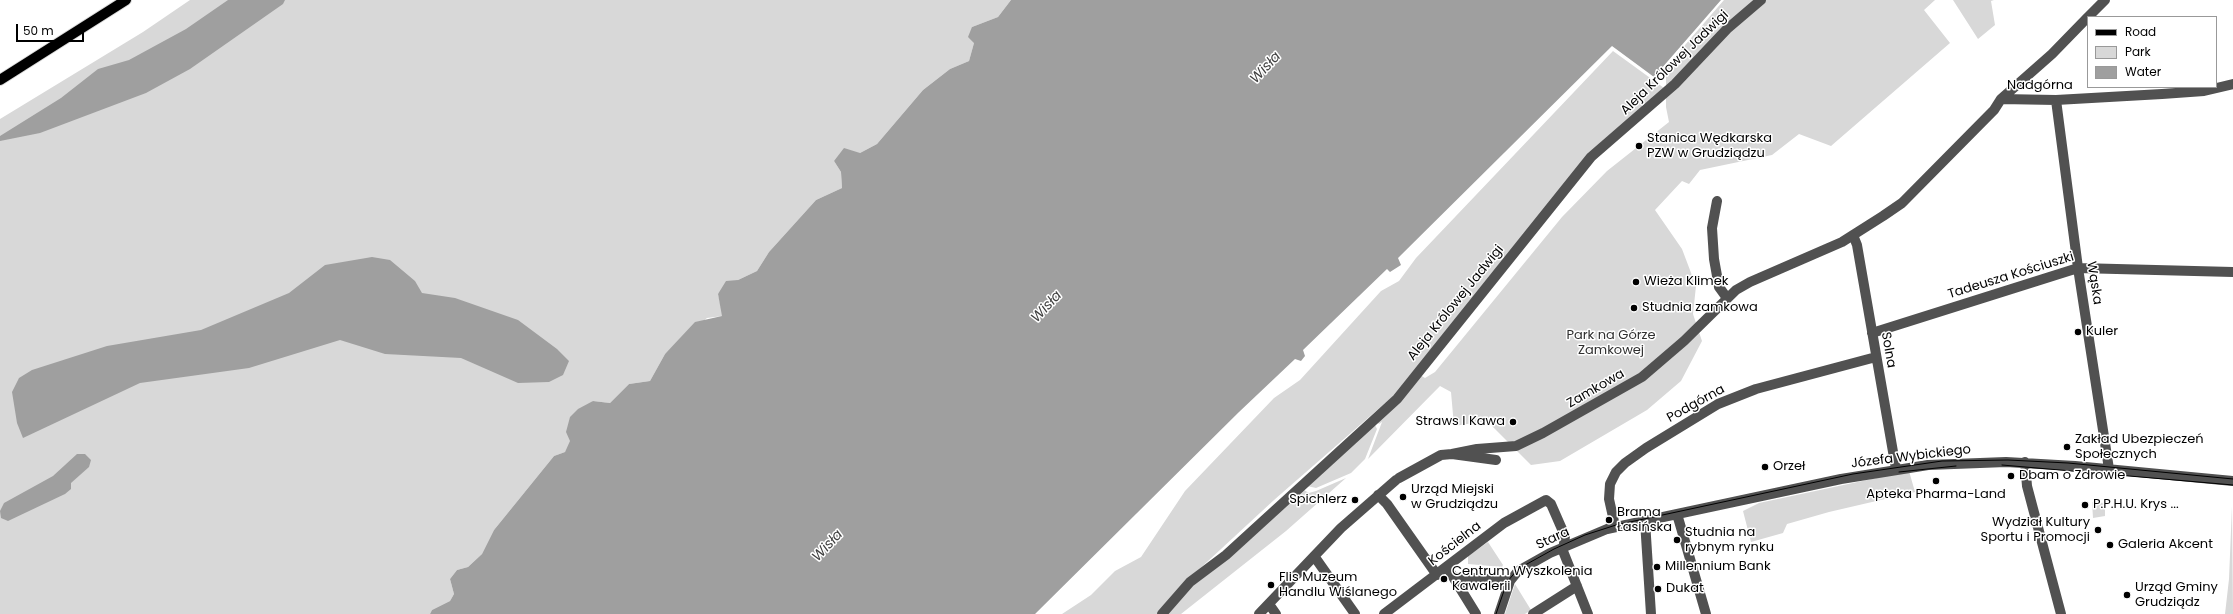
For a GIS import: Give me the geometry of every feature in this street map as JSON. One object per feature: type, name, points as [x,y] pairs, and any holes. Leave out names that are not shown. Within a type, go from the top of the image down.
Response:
[{"type":"main road","points":[[0,80],[126,0]]},
{"type":"street","name":"Aleja Królowej Jadwigi","points":[[1162,614],[1190,582],[1226,555],[1397,399],[1591,157],[1675,84],[1727,29],[1761,0]]},
{"type":"street","points":[[2089,16],[2105,0]]},
{"type":"street","points":[[2001,99],[2052,54],[2087,18]]},
{"type":"street","name":"Nadgórna","points":[[2217,88],[2233,84]]},
{"type":"street","name":"Nadgórna","points":[[1853,235],[1902,203],[1994,110],[2001,99],[2056,100],[2204,91],[2216,88]]},
{"type":"street","name":"Wąska","points":[[2056,100],[2078,268],[2110,469]]},
{"type":"street","points":[[1717,201],[1712,228],[1714,259],[1719,286],[1727,298]]},
{"type":"street","name":"Zamkowa","points":[[1259,614],[1341,528],[1398,479],[1429,460],[1477,449],[1516,446],[1543,433],[1642,377],[1684,341],[1727,298],[1750,282],[1842,242],[1853,235]]},
{"type":"street","name":"Solna","points":[[1853,235],[1857,245],[1896,469]]},
{"type":"street","name":"Tadeusza Kościuszki","points":[[1872,333],[2078,268],[2233,272]]},
{"type":"street","name":"Podgórna","points":[[1614,526],[1609,499],[1610,484],[1616,472],[1625,463],[1646,448],[1718,404],[1756,389],[1876,357]]},
{"type":"street","points":[[1452,454],[1496,460]]},
{"type":"street","points":[[2025,462],[2028,486],[2061,614]]},
{"type":"street","name":"Józefa Wybickiego","points":[[1645,521],[1841,479],[1896,469],[1948,464],[2025,462],[2233,481]]},
{"type":"street","points":[[1378,495],[1387,504],[1425,561],[1437,575]]},
{"type":"street","name":"Kościelna","points":[[1384,614],[1504,524],[1546,500],[1551,504],[1565,536],[1563,548]]},
{"type":"street","points":[[1677,514],[1706,614]]},
{"type":"street","points":[[1645,521],[1651,614]]},
{"type":"street","name":"Stara","points":[[1499,614],[1510,581],[1524,568],[1563,548],[1614,526],[1645,521]]},
{"type":"street","points":[[1563,548],[1588,614]]},
{"type":"street","points":[[1314,556],[1355,614]]},
{"type":"street","points":[[1447,567],[1476,614]]},
{"type":"street","points":[[1455,580],[1460,577],[1510,581]]},
{"type":"street","points":[[1533,614],[1577,586]]},
{"type":"street","points":[[1269,604],[1276,614]]},
{"type":"green space","points":[[190,0],[1011,0],[998,17],[972,27],[974,43],[969,61],[950,69],[923,90],[877,144],[860,153],[834,161],[841,172],[842,188],[816,200],[769,252],[757,271],[738,280],[718,294],[723,316],[707,318],[665,354],[650,381],[629,384],[610,403],[593,401],[565,452],[554,456],[494,530],[482,554],[468,567],[457,570],[450,579],[454,594],[450,601],[432,610],[430,614],[0,614],[0,119],[143,32]]},
{"type":"green space","name":"Park na Górze Zamkowej","points":[[1724,0],[1935,0],[1924,10],[1950,43],[1831,146],[1799,134],[1772,155],[1700,170],[1689,184],[1682,181],[1655,210],[1682,249],[1696,286],[1693,314],[1702,341],[1681,381],[1647,410],[1560,461],[1531,465],[1487,421],[1454,426],[1451,392],[1440,386],[1368,459],[1382,422],[1379,424],[1377,422],[1420,375],[1425,378],[1435,372],[1562,217],[1607,171],[1669,122],[1666,107],[1666,67]]},
{"type":"green space","points":[[1953,0],[1994,0],[1991,1],[1995,25],[1978,39]]},
{"type":"green space","points":[[1613,51],[1664,88],[1602,141],[1392,397],[1274,500],[1194,574],[1157,614],[1062,614],[1091,595],[1115,571],[1141,557],[1185,491],[1274,398],[1300,380],[1381,291],[1399,281],[1416,258]]},
{"type":"green space","points":[[1375,425],[1377,429],[1365,459],[1351,473],[1316,488],[1307,486]]},
{"type":"green space","points":[[1909,471],[1915,492],[1829,512],[1787,524],[1783,533],[1751,542],[1743,511],[1759,503]]},
{"type":"green space","points":[[1346,478],[1286,531],[1181,614],[1166,614],[1186,591],[1304,490],[1309,493],[1316,491]]},
{"type":"green space","points":[[2092,502],[2105,503],[2105,516],[2093,518]]},
{"type":"green space","points":[[2232,506],[2233,614],[2225,614],[2229,579]]},
{"type":"green space","points":[[1488,542],[1503,565],[1502,567],[1468,564],[1468,556]]},
{"type":"green space","points":[[1515,584],[1531,610],[1525,614],[1505,614]]},
{"type":"water","points":[[228,0],[285,0],[283,4],[190,69],[146,93],[40,133],[0,141],[0,136],[61,98],[98,69],[129,60],[186,29]]},
{"type":"water","name":"Wisła","points":[[1011,0],[1721,0],[1654,77],[1612,46],[1398,258],[1401,265],[1390,272],[1387,269],[1303,350],[1305,356],[1301,361],[1295,359],[1239,412],[1035,614],[430,614],[432,610],[450,601],[454,594],[450,579],[457,570],[468,567],[482,554],[494,530],[554,456],[565,452],[570,441],[566,432],[570,417],[578,409],[593,401],[610,403],[629,384],[650,381],[665,354],[695,322],[722,316],[718,294],[726,281],[738,280],[757,271],[769,252],[816,200],[842,188],[841,172],[834,161],[844,148],[860,153],[877,144],[923,90],[950,69],[969,61],[974,43],[968,37],[972,27],[998,17]]},
{"type":"water","points":[[372,257],[390,260],[415,281],[422,293],[455,298],[518,320],[557,349],[569,361],[563,375],[549,382],[518,383],[461,358],[385,354],[340,340],[249,368],[140,383],[23,438],[17,423],[12,392],[19,378],[32,370],[107,346],[201,330],[289,293],[325,265]]},
{"type":"water","points":[[77,454],[85,454],[91,460],[89,467],[71,483],[71,489],[65,494],[8,521],[1,518],[0,511],[4,503],[53,476]]},
{"type":"tram line","points":[[1496,614],[1507,582],[1518,569],[1554,549],[1585,535],[1616,525],[1853,474],[1942,461],[2008,460],[2068,463],[2233,479]]},
{"type":"tram line","points":[[2002,465],[2233,485]]},
{"type":"tram line","points":[[1899,472],[1956,466]]},
{"type":"place","name":"Stanica Wędkarska PZW w Grudziądzu","points":[[1639,146]]},
{"type":"place","name":"Wieża Klimek","points":[[1636,282]]},
{"type":"place","name":"Studnia zamkowa","points":[[1634,308]]},
{"type":"place","name":"Kuler","points":[[2078,332]]},
{"type":"place","name":"Straws I Kawa","points":[[1513,422]]},
{"type":"place","name":"Zakład Ubezpieczeń Społecznych","points":[[2067,447]]},
{"type":"place","name":"Orzeł","points":[[1765,467]]},
{"type":"place","name":"Dbam o Zdrowie","points":[[2011,476]]},
{"type":"place","name":"Apteka Pharma-Land","points":[[1936,481]]},
{"type":"place","name":"Urząd Miejski w Grudziądzu","points":[[1403,497]]},
{"type":"place","name":"Spichlerz","points":[[1355,500]]},
{"type":"place","name":"P.P.H.U. Krys ...","points":[[2085,505]]},
{"type":"place","name":"Brama Łasińska","points":[[1609,520]]},
{"type":"place","name":"Wydział Kultury Sportu i Promocji","points":[[2098,530]]},
{"type":"place","name":"Studnia na rybnym rynku","points":[[1677,540]]},
{"type":"place","name":"Galeria Akcent","points":[[2110,545]]},
{"type":"place","name":"Millennium Bank","points":[[1657,567]]},
{"type":"place","name":"Centrum Wyszkolenia Kawalerii","points":[[1444,579]]},
{"type":"place","name":"Flis Muzeum Handlu Wiślanego","points":[[1271,585]]},
{"type":"place","name":"Dukat","points":[[1658,589]]},
{"type":"place","name":"Urząd Gminy Grudziądz","points":[[2127,595]]}]
